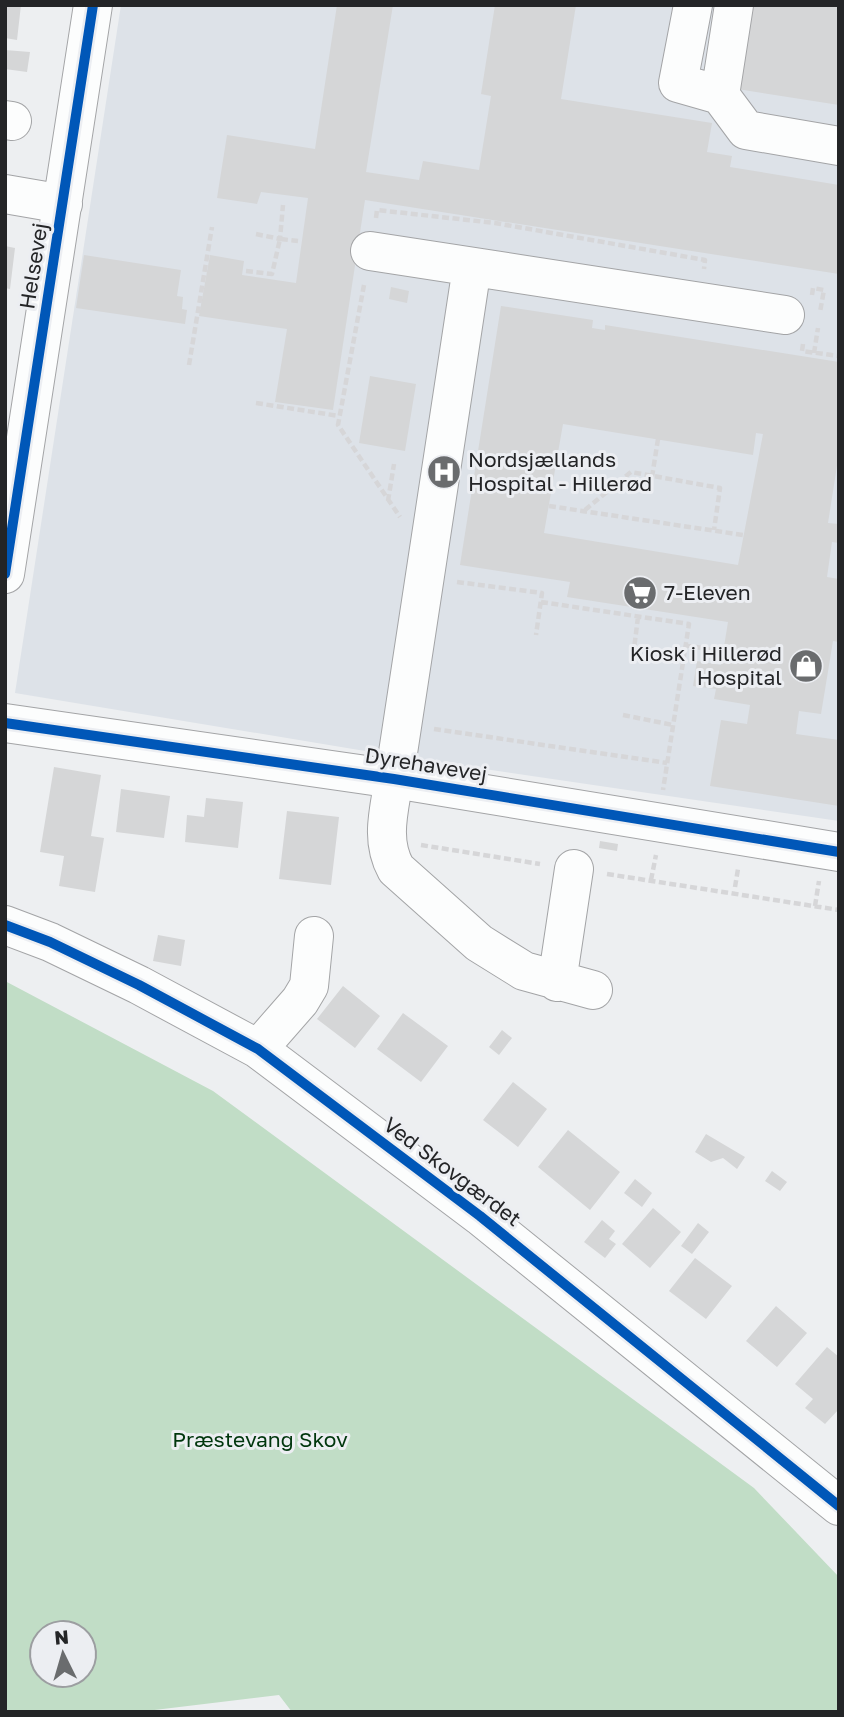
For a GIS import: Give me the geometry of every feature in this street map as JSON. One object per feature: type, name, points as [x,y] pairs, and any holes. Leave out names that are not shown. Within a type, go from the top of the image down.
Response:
[{"type":"street","name":"Helsevej","points":[[5,574],[93,5]]},
{"type":"street","points":[[692,5],[678,83],[720,95],[746,130],[839,146]]},
{"type":"street","points":[[720,95],[734,5]]},
{"type":"street","points":[[5,194],[63,204]]},
{"type":"street","points":[[370,251],[472,267],[794,330]]},
{"type":"street","points":[[472,267],[385,839],[387,854],[396,869],[479,943],[524,971],[575,986],[574,869]]},
{"type":"street","name":"Dyrehavevej","points":[[5,723],[394,779],[839,852]]},
{"type":"street","name":"Ved Skovgærdet","points":[[5,925],[50,942],[139,985],[258,1049],[480,1216],[839,1506]]},
{"type":"street","points":[[258,1049],[300,1001],[309,986],[314,936]]},
{"type":"path","points":[[246,271],[272,274],[280,239],[283,205]]},
{"type":"path","points":[[188,365],[212,227]]},
{"type":"path","points":[[256,234],[298,241]]},
{"type":"path","points":[[794,330],[802,351],[839,356]]},
{"type":"path","points":[[256,403],[339,416]]},
{"type":"path","points":[[652,477],[658,439]]},
{"type":"path","points":[[388,502],[394,464]]},
{"type":"path","points":[[584,510],[631,472],[720,488],[714,530]]},
{"type":"path","points":[[549,506],[743,535]]},
{"type":"path","points":[[425,577],[542,593],[536,635]]},
{"type":"path","points":[[541,602],[689,624],[664,782]]},
{"type":"path","points":[[638,617],[634,649],[684,659]]},
{"type":"path","points":[[686,645],[723,652]]},
{"type":"path","points":[[624,715],[673,725]]},
{"type":"path","points":[[402,724],[667,763]]},
{"type":"path","points":[[385,839],[839,910]]},
{"type":"path","points":[[651,880],[655,859]]},
{"type":"path","points":[[735,887],[738,865]]},
{"type":"path","points":[[815,906],[818,884]]},
{"type":"shaded area","name":"Nordsjællands Hospital - Hillerød","points":[[121,5],[839,5],[839,821],[389,755],[15,693]]},
{"type":"green space","name":"Præstevang Skov","points":[[5,981],[213,1091],[754,1488],[839,1577],[839,1712],[292,1712],[279,1695],[138,1712],[5,1712]]},
{"type":"building","points":[[5,5],[21,5],[17,40],[5,38]]},
{"type":"building","points":[[337,5],[393,5],[366,172],[419,180],[423,161],[479,170],[491,96],[481,94],[495,5],[576,5],[561,99],[712,123],[707,152],[732,156],[730,167],[839,185],[839,274],[365,200],[333,410],[275,402],[287,329],[199,316],[210,255],[244,261],[242,275],[296,283],[308,198],[261,192],[257,204],[217,198],[227,135],[315,149]]},
{"type":"building","points":[[750,5],[839,5],[839,105],[737,89]]},
{"type":"building","points":[[5,50],[30,52],[27,72],[5,69]]},
{"type":"building","points":[[5,246],[15,248],[10,289],[5,288]]},
{"type":"building","points":[[84,255],[181,270],[177,296],[183,297],[182,309],[187,310],[185,324],[76,308]]},
{"type":"building","points":[[391,287],[409,291],[407,303],[389,299]]},
{"type":"building","points":[[501,306],[593,320],[592,328],[605,330],[605,325],[839,362],[839,453],[828,523],[839,524],[839,543],[832,542],[827,577],[839,579],[839,642],[833,641],[821,714],[799,711],[796,734],[839,740],[839,806],[710,786],[721,720],[747,724],[750,705],[714,699],[716,689],[693,686],[697,661],[721,665],[728,622],[567,597],[570,582],[460,565]],"holes":[[[563,424],[753,455],[756,433],[763,434],[738,565],[544,533]]]},
{"type":"building","points":[[370,376],[416,384],[405,451],[359,443]]},
{"type":"building","points":[[54,767],[101,775],[91,836],[104,838],[95,892],[59,886],[64,856],[40,852]]},
{"type":"building","points":[[121,789],[170,796],[164,838],[116,832]]},
{"type":"building","points":[[206,798],[243,802],[238,848],[185,842],[187,815],[204,817]]},
{"type":"building","points":[[287,811],[339,817],[331,885],[279,879]]},
{"type":"building","points":[[600,841],[618,844],[617,851],[599,848]]},
{"type":"building","points":[[158,935],[185,940],[181,966],[153,961]]},
{"type":"building","points":[[343,986],[380,1016],[355,1048],[317,1019]]},
{"type":"building","points":[[403,1013],[448,1046],[421,1082],[377,1049]]},
{"type":"building","points":[[502,1030],[512,1038],[499,1055],[489,1047]]},
{"type":"building","points":[[513,1082],[547,1109],[518,1147],[483,1120]]},
{"type":"building","points":[[568,1130],[620,1172],[590,1210],[538,1167]]},
{"type":"building","points":[[706,1134],[745,1157],[737,1169],[723,1158],[711,1162],[695,1152]]},
{"type":"building","points":[[772,1171],[787,1182],[780,1191],[765,1181]]},
{"type":"building","points":[[635,1179],[652,1193],[642,1207],[624,1193]]},
{"type":"building","points":[[653,1208],[681,1232],[650,1268],[622,1244]]},
{"type":"building","points":[[602,1220],[615,1231],[609,1239],[616,1244],[605,1258],[584,1242]]},
{"type":"building","points":[[698,1223],[709,1232],[692,1254],[681,1246]]},
{"type":"building","points":[[695,1258],[732,1286],[706,1319],[669,1291]]},
{"type":"building","points":[[776,1306],[807,1333],[777,1367],[746,1341]]},
{"type":"building","points":[[827,1347],[839,1357],[839,1409],[825,1424],[805,1408],[813,1399],[795,1384]]},
{"type":"cycle path","points":[[5,574],[93,5]]},
{"type":"cycle path","points":[[5,723],[394,779],[839,852]]},
{"type":"cycle path","points":[[5,925],[50,942],[139,985],[258,1049],[480,1216],[839,1506]]},
{"type":"place","name":"Nordsjællands Hospital - Hillerød","points":[[444,472]]},
{"type":"place","name":"7-Eleven","points":[[640,593]]},
{"type":"place","name":"Kiosk i Hillerød Hospital","points":[[806,666]]}]
